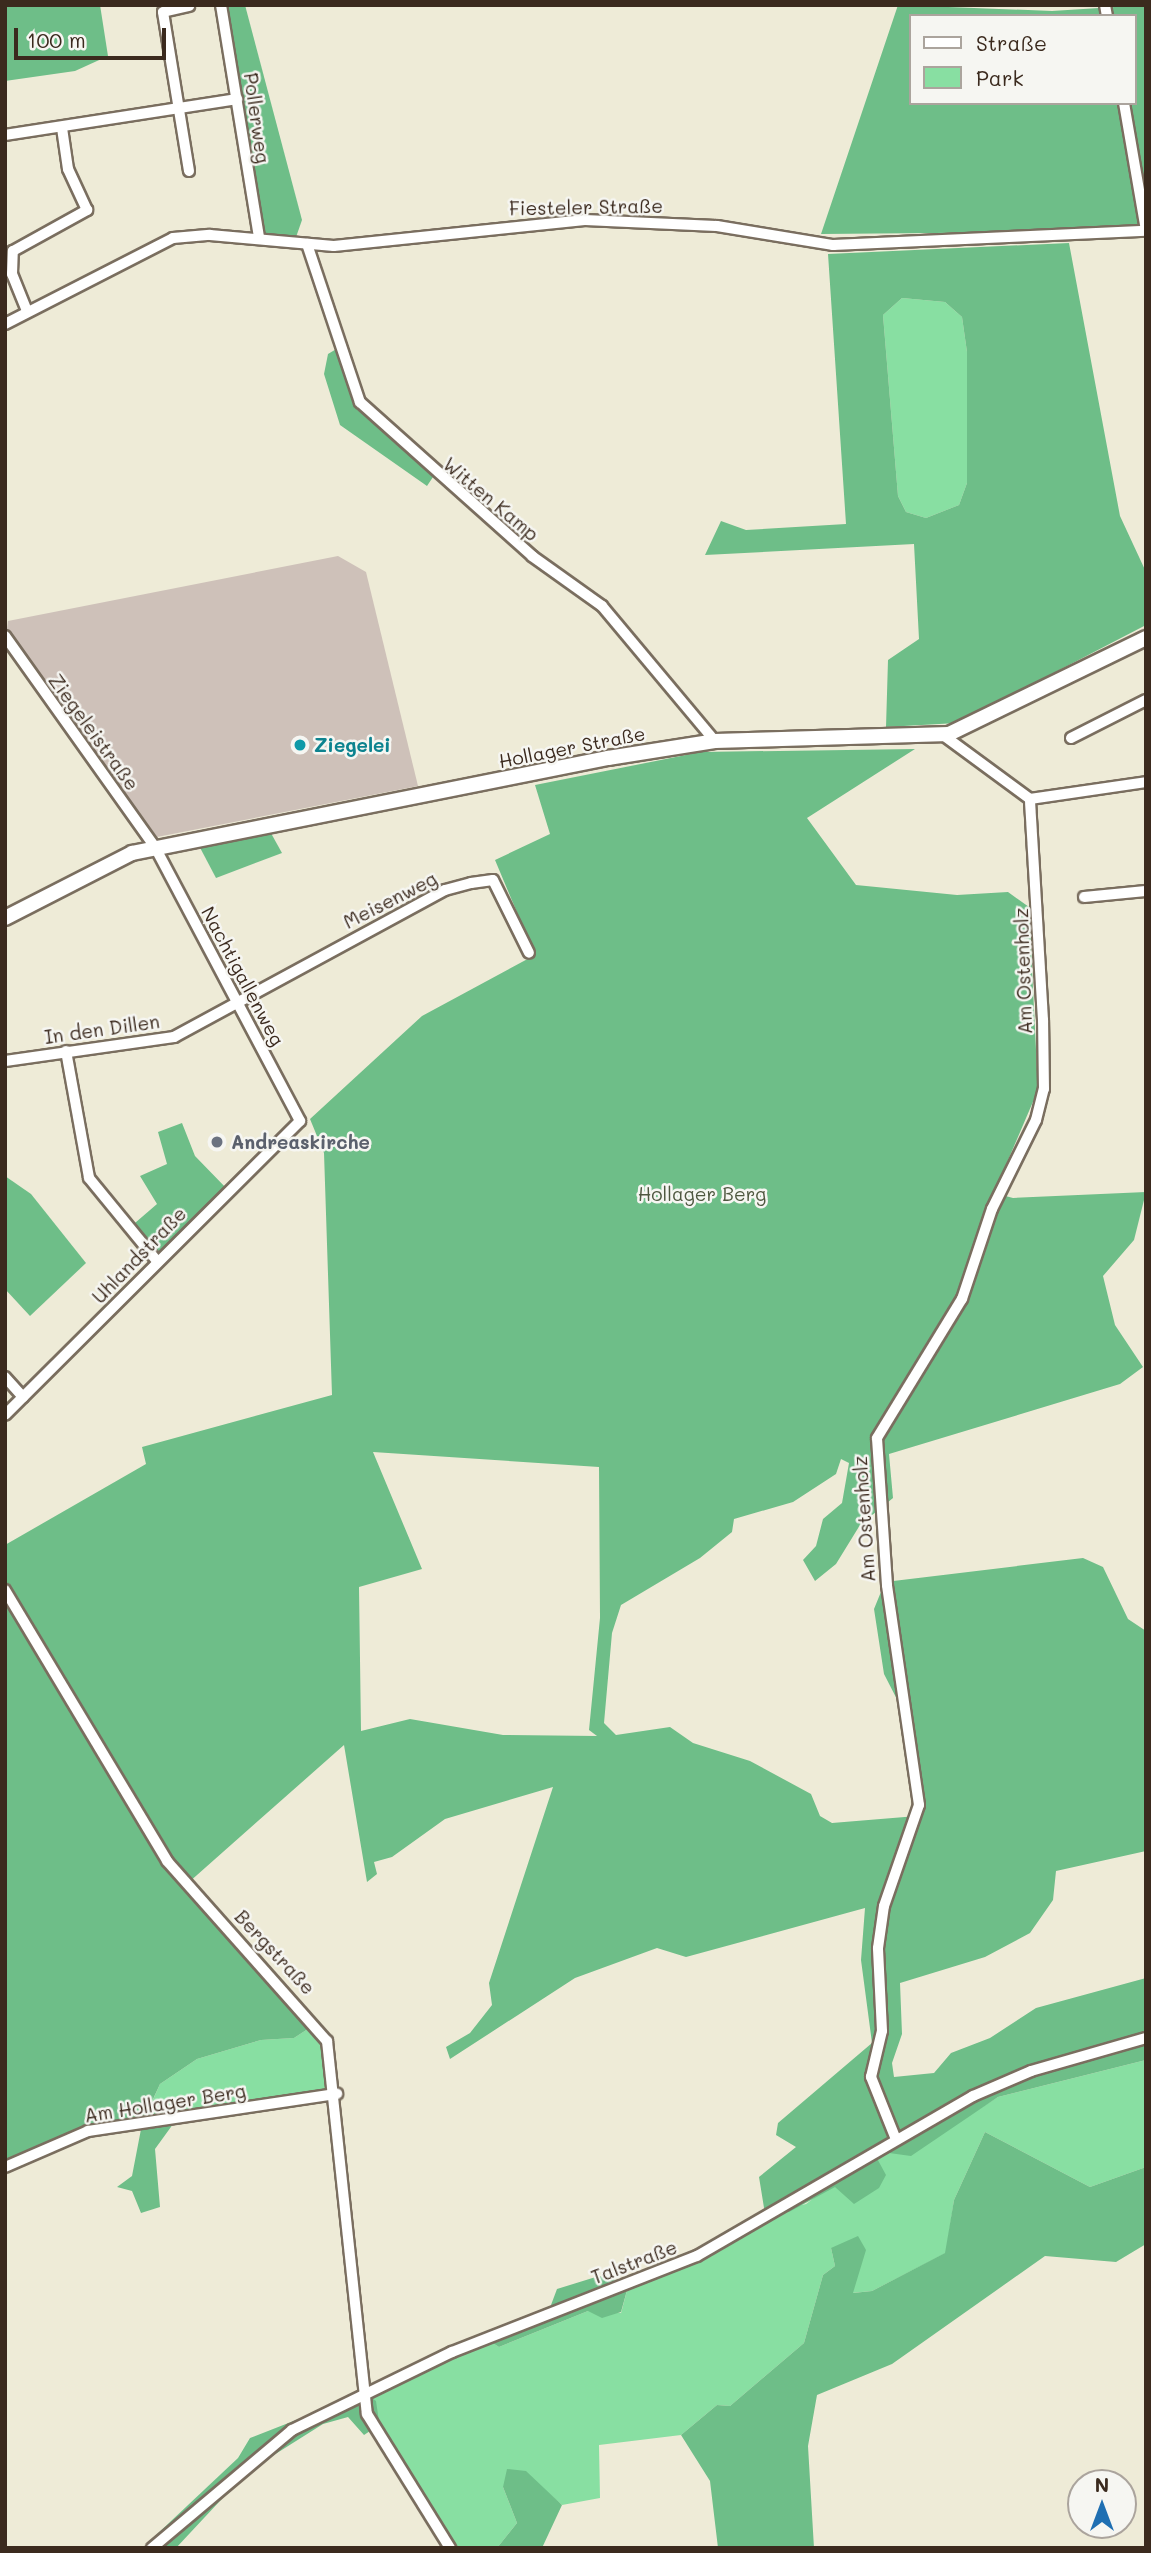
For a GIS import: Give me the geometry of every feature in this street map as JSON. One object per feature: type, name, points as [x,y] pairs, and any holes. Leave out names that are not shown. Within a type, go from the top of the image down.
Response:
[{"type":"main road","name":"Hollager Straße","points":[[5,918],[100,866],[155,847],[715,741],[943,735],[1146,638]]},
{"type":"street","name":"Pollerweg","points":[[221,5],[259,236]]},
{"type":"street","points":[[189,6],[163,12],[181,108],[189,171]]},
{"type":"street","points":[[5,135],[237,99]]},
{"type":"street","points":[[1124,105],[1146,231]]},
{"type":"street","points":[[13,251],[86,215],[62,128]]},
{"type":"street","name":"Fiesteler Straße","points":[[5,324],[173,238],[259,236],[307,244],[585,220],[718,226],[834,245],[1146,231]]},
{"type":"street","points":[[5,240],[13,251],[12,274],[27,311]]},
{"type":"street","name":"Witten Kamp","points":[[307,244],[360,402],[435,474],[602,607],[715,741]]},
{"type":"street","name":"Ziegeleistraße","points":[[5,636],[155,847]]},
{"type":"street","points":[[1071,738],[1146,700]]},
{"type":"street","points":[[943,735],[1030,799],[1146,782]]},
{"type":"street","name":"Am Ostenholz","points":[[895,2137],[871,2077],[882,2031],[878,1948],[884,1906],[919,1805],[887,1585],[877,1438],[962,1299],[992,1209],[1041,1100],[1043,1020],[1030,799]]},
{"type":"street","name":"Nachtigallenweg","points":[[155,847],[300,1121]]},
{"type":"street","name":"Meisenweg","points":[[235,999],[445,890],[484,881],[494,880],[528,953]]},
{"type":"street","points":[[1084,897],[1146,891]]},
{"type":"street","name":"In den Dillen","points":[[5,1061],[174,1037],[235,999]]},
{"type":"street","points":[[66,1051],[89,1178],[157,1261]]},
{"type":"street","name":"Uhlandstraße","points":[[5,1415],[300,1121]]},
{"type":"street","points":[[5,1377],[23,1397]]},
{"type":"street","name":"Bergstraße","points":[[5,1590],[167,1861],[317,2023],[337,2094],[370,2423],[450,2548]]},
{"type":"street","name":"Talstraße","points":[[152,2548],[262,2450],[365,2393],[697,2256],[895,2137],[1031,2071],[1146,2038]]},
{"type":"street","name":"Am Hollager Berg","points":[[5,2167],[88,2131],[337,2094]]},
{"type":"shaded area","points":[[338,556],[366,572],[418,786],[157,837],[7,629],[8,621]]},
{"type":"green space","points":[[5,5],[100,5],[108,56],[75,71],[5,81]]},
{"type":"green space","points":[[221,5],[245,5],[302,220],[295,240],[259,236]]},
{"type":"green space","points":[[898,5],[1052,11],[1146,5],[1146,231],[821,234]]},
{"type":"green space","points":[[1069,243],[1120,516],[1146,572],[1146,625],[957,723],[886,727],[888,660],[919,639],[914,544],[705,555],[721,521],[746,530],[846,524],[828,254]],"holes":[[[902,298],[945,302],[962,317],[967,352],[967,483],[959,505],[926,518],[906,512],[898,496],[883,315]]]},
{"type":"green space","points":[[902,298],[945,302],[962,317],[967,352],[967,483],[959,505],[926,518],[906,512],[898,496],[883,315]]},
{"type":"green space","points":[[343,345],[360,402],[435,474],[427,486],[340,425],[324,374],[328,354]]},
{"type":"green space","name":"Hollager Berg","points":[[915,749],[807,818],[856,885],[957,895],[1008,892],[1029,907],[1038,1090],[994,1193],[1013,1198],[1146,1192],[1134,1240],[1103,1276],[1115,1325],[1143,1367],[1120,1384],[889,1454],[893,1498],[860,1525],[836,1564],[815,1581],[803,1560],[816,1546],[823,1519],[842,1503],[849,1463],[841,1459],[836,1474],[793,1502],[734,1519],[732,1532],[700,1558],[621,1605],[612,1633],[604,1723],[616,1735],[670,1727],[693,1743],[750,1761],[811,1794],[820,1816],[832,1823],[917,1816],[903,1711],[884,1674],[874,1609],[885,1582],[1083,1558],[1103,1567],[1128,1619],[1146,1631],[1146,1851],[1056,1871],[1053,1900],[1030,1933],[985,1957],[900,1983],[902,2034],[892,2063],[894,2077],[934,2073],[951,2053],[990,2038],[1036,2008],[1146,1978],[1146,2060],[998,2097],[911,2156],[889,2153],[894,2138],[873,2151],[886,2175],[879,2188],[854,2204],[835,2187],[789,2212],[765,2214],[759,2177],[796,2147],[776,2135],[778,2123],[872,2043],[861,1960],[865,1908],[686,1957],[657,1948],[575,1978],[450,2059],[446,2047],[470,2033],[492,2005],[489,1983],[553,1787],[445,1819],[392,1857],[374,1862],[377,1874],[367,1882],[344,1745],[188,1883],[317,2023],[294,2038],[261,2040],[197,2059],[160,2084],[142,2123],[176,2120],[155,2149],[160,2207],[141,2213],[132,2191],[117,2187],[132,2176],[142,2124],[88,2131],[5,2167],[5,1545],[146,1464],[142,1447],[332,1395],[324,1153],[310,1119],[422,1016],[535,955],[495,860],[550,834],[535,785],[701,752]],"holes":[[[373,1452],[599,1467],[600,1618],[589,1730],[597,1736],[503,1735],[410,1719],[361,1731],[359,1587],[422,1569]]]},
{"type":"green space","points":[[267,826],[282,853],[216,878],[196,840]]},
{"type":"green space","points":[[182,1123],[195,1156],[228,1190],[157,1261],[128,1229],[157,1204],[140,1176],[167,1164],[158,1132]]},
{"type":"green space","points":[[5,1176],[31,1194],[86,1263],[30,1316],[5,1289]]},
{"type":"green space","points":[[317,2023],[337,2094],[142,2124],[160,2084],[197,2059],[261,2040],[294,2038]]},
{"type":"green space","points":[[1146,2060],[1146,2167],[1090,2187],[985,2132],[954,2200],[946,2253],[872,2291],[852,2293],[865,2250],[831,2248],[835,2266],[823,2275],[804,2343],[730,2406],[717,2405],[681,2435],[599,2445],[600,2498],[562,2505],[546,2491],[503,2487],[517,2523],[497,2548],[450,2548],[408,2487],[365,2393],[485,2338],[499,2347],[588,2311],[621,2313],[629,2283],[765,2214],[806,2204],[895,2137],[915,2150],[998,2097]]},
{"type":"green space","points":[[985,2132],[1090,2187],[1146,2167],[1146,2244],[1116,2262],[1045,2256],[892,2364],[817,2395],[808,2446],[814,2548],[718,2548],[710,2481],[681,2435],[717,2405],[730,2406],[804,2343],[823,2275],[835,2266],[831,2248],[858,2236],[866,2250],[853,2293],[872,2291],[945,2253],[954,2200]]},
{"type":"green space","points":[[599,2276],[629,2283],[621,2312],[602,2318],[588,2311],[499,2347],[485,2338],[548,2313],[557,2289]]},
{"type":"green space","points":[[365,2393],[376,2401],[379,2421],[373,2429],[364,2435],[348,2417],[323,2424],[247,2472],[176,2548],[157,2548],[153,2538],[238,2458],[250,2438]]},
{"type":"green space","points":[[507,2469],[526,2471],[562,2505],[542,2548],[497,2548],[517,2523],[503,2487]]},
{"type":"place","name":"Ziegelei","points":[[300,745]]},
{"type":"place","name":"Andreaskirche","points":[[217,1142]]}]
